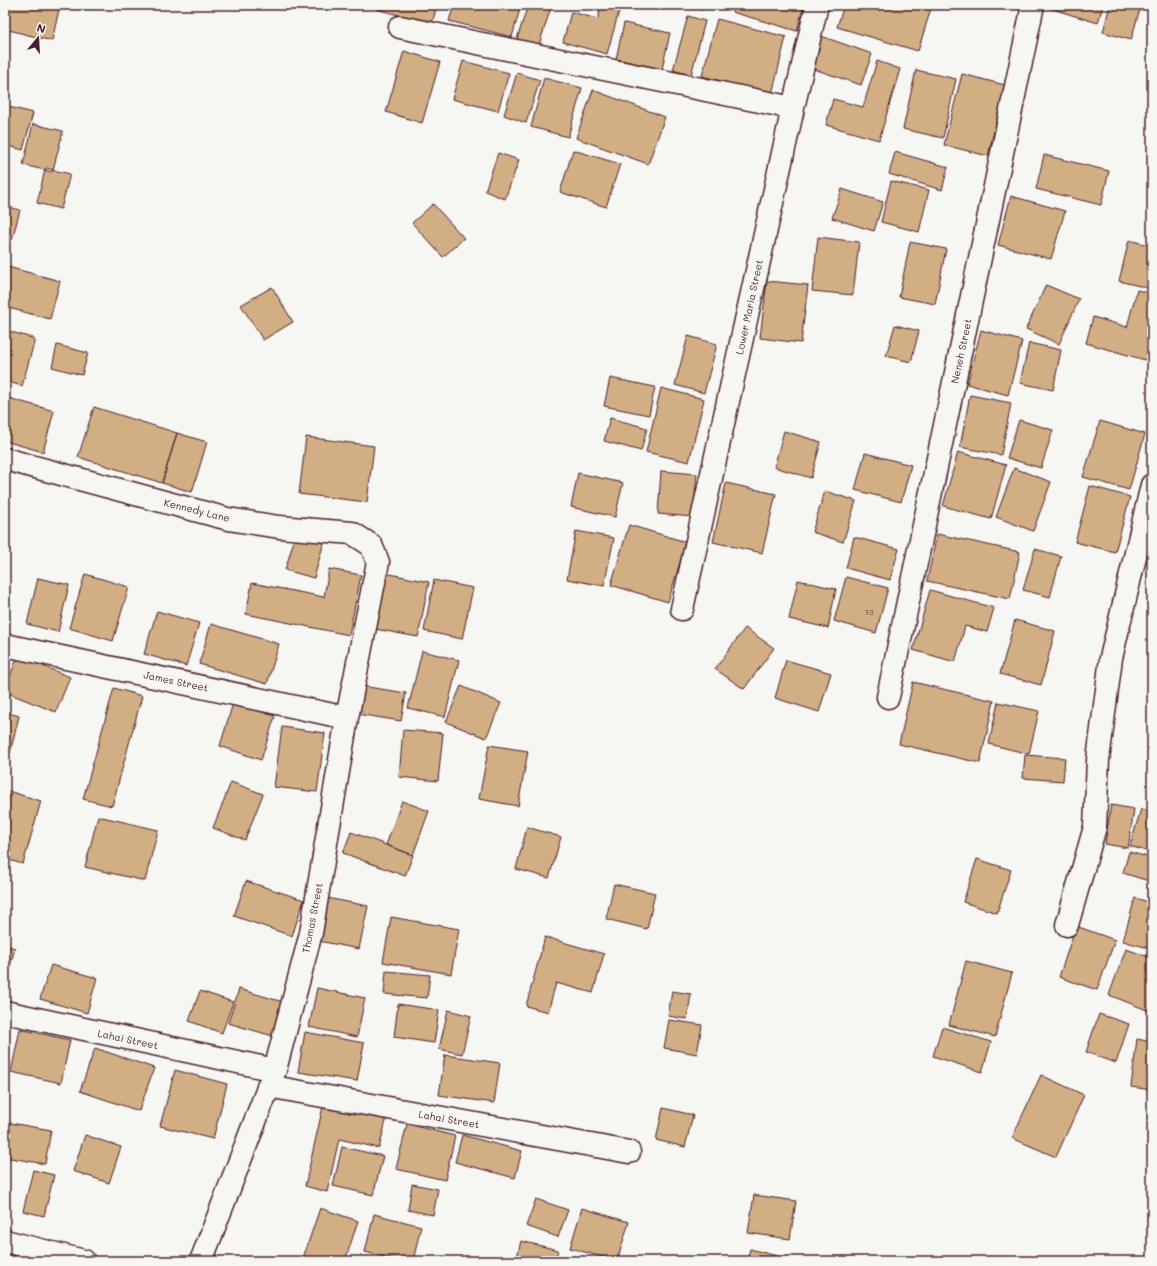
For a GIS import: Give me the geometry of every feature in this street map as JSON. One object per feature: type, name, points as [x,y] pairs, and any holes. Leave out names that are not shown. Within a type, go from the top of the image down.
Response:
[{"type":"street","name":"Lower Maria Street","points":[[682,609],[817,5]]},
{"type":"street","name":"Neneh Street","points":[[888,697],[1033,5]]},
{"type":"street","points":[[400,27],[793,108]]},
{"type":"street","name":"Kennedy Lane","points":[[5,459],[228,519],[279,527],[352,533],[370,545],[378,562]]},
{"type":"street","points":[[1067,925],[1095,826],[1098,760],[1111,658],[1152,485]]},
{"type":"street","name":"Thomas Street","points":[[201,1261],[272,1078],[311,933],[346,718],[378,562]]},
{"type":"street","name":"James Street","points":[[5,645],[346,718]]},
{"type":"street","name":"Lahai Street","points":[[5,1012],[272,1078],[629,1152]]},
{"type":"street","points":[[5,1241],[84,1261]]},
{"type":"building","points":[[6,5],[60,5],[52,41],[5,29]]},
{"type":"building","points":[[377,5],[437,5],[432,24],[376,9]]},
{"type":"building","points":[[454,5],[521,5],[512,37],[449,21]]},
{"type":"building","points":[[528,5],[543,5],[551,7],[539,45],[517,39]]},
{"type":"building","points":[[685,5],[705,5],[703,10]]},
{"type":"building","points":[[734,5],[804,5],[797,31],[732,12]]},
{"type":"building","points":[[844,5],[932,5],[918,51],[837,27]]},
{"type":"building","points":[[1049,5],[1103,5],[1098,23],[1049,8]]},
{"type":"building","points":[[1110,5],[1141,5],[1131,40],[1103,32]]},
{"type":"building","points":[[601,6],[619,11],[607,54],[563,42],[571,12],[598,19]]},
{"type":"building","points":[[688,16],[705,21],[691,75],[673,70]]},
{"type":"building","points":[[717,19],[786,37],[772,94],[702,76]]},
{"type":"building","points":[[624,23],[670,33],[662,69],[616,59]]},
{"type":"building","points":[[821,36],[872,54],[861,85],[811,68]]},
{"type":"building","points":[[404,51],[440,62],[422,123],[386,112]]},
{"type":"building","points":[[463,61],[509,73],[498,111],[452,99]]},
{"type":"building","points":[[877,61],[900,69],[879,140],[826,125],[833,99],[863,107]]},
{"type":"building","points":[[916,70],[956,79],[943,138],[903,129]]},
{"type":"building","points":[[517,73],[540,80],[526,123],[504,115]]},
{"type":"building","points":[[962,74],[1005,85],[988,156],[944,145]]},
{"type":"building","points":[[544,78],[582,88],[568,137],[531,127]]},
{"type":"building","points":[[593,90],[665,117],[648,164],[576,138]]},
{"type":"building","points":[[5,106],[33,113],[23,150],[5,145]]},
{"type":"building","points":[[33,124],[63,131],[53,170],[46,168],[45,170],[23,165]]},
{"type":"building","points":[[573,150],[620,164],[606,207],[560,192]]},
{"type":"building","points":[[895,152],[948,167],[942,190],[889,174]]},
{"type":"building","points":[[498,153],[519,160],[505,199],[485,191]]},
{"type":"building","points":[[1044,155],[1109,171],[1101,205],[1036,189]]},
{"type":"building","points":[[45,170],[52,172],[53,170],[70,174],[61,209],[37,203]]},
{"type":"building","points":[[891,181],[929,190],[919,232],[881,222]]},
{"type":"building","points":[[842,189],[883,202],[874,231],[832,218]]},
{"type":"building","points":[[1011,196],[1065,211],[1051,259],[998,245]]},
{"type":"building","points":[[433,204],[464,238],[443,257],[412,223]]},
{"type":"building","points":[[5,206],[20,210],[12,240],[5,238]]},
{"type":"building","points":[[818,237],[859,242],[853,295],[812,291]]},
{"type":"building","points":[[1129,240],[1152,246],[1152,289],[1119,281]]},
{"type":"building","points":[[910,242],[946,249],[935,304],[899,297]]},
{"type":"building","points":[[8,267],[60,281],[50,319],[5,307],[5,279]]},
{"type":"building","points":[[767,281],[808,285],[801,343],[760,338]]},
{"type":"building","points":[[1046,285],[1079,299],[1059,344],[1026,329]]},
{"type":"building","points":[[272,287],[293,322],[263,340],[241,305]]},
{"type":"building","points":[[1137,290],[1152,294],[1152,362],[1086,343],[1093,317],[1127,327]]},
{"type":"building","points":[[895,325],[919,331],[911,362],[886,356]]},
{"type":"building","points":[[5,330],[35,339],[22,386],[5,381]]},
{"type":"building","points":[[981,330],[1022,341],[1008,395],[967,384]]},
{"type":"building","points":[[688,336],[717,344],[704,393],[675,385]]},
{"type":"building","points":[[1029,343],[1061,350],[1053,390],[1020,383]]},
{"type":"building","points":[[57,345],[88,353],[82,375],[52,367]]},
{"type":"building","points":[[610,378],[655,387],[649,415],[604,406]]},
{"type":"building","points":[[661,388],[704,399],[689,462],[646,452]]},
{"type":"building","points":[[970,395],[1011,403],[1001,455],[960,447]]},
{"type":"building","points":[[5,397],[54,411],[43,452],[5,441]]},
{"type":"building","points":[[94,407],[177,433],[162,483],[78,457]]},
{"type":"building","points":[[610,418],[647,428],[641,451],[604,441]]},
{"type":"building","points":[[1019,420],[1053,430],[1041,468],[1007,458]]},
{"type":"building","points":[[1100,421],[1145,434],[1129,490],[1083,477]]},
{"type":"building","points":[[784,431],[821,442],[811,478],[774,467]]},
{"type":"building","points":[[177,433],[207,442],[192,492],[162,483]]},
{"type":"building","points":[[306,437],[374,446],[367,502],[299,494]]},
{"type":"building","points":[[958,452],[1006,465],[991,519],[943,506]]},
{"type":"building","points":[[865,453],[911,465],[901,502],[855,490]]},
{"type":"building","points":[[1014,468],[1051,482],[1033,531],[996,517]]},
{"type":"building","points":[[661,471],[697,474],[693,517],[658,514]]},
{"type":"building","points":[[578,473],[623,483],[615,517],[571,507]]},
{"type":"building","points":[[726,483],[776,494],[762,553],[713,542]]},
{"type":"building","points":[[1090,486],[1130,497],[1115,552],[1075,542]]},
{"type":"building","points":[[825,491],[856,501],[843,542],[812,532]]},
{"type":"building","points":[[629,525],[686,542],[668,602],[611,585]]},
{"type":"building","points":[[576,531],[614,538],[604,586],[567,579]]},
{"type":"building","points":[[296,534],[324,542],[314,578],[285,570]]},
{"type":"building","points":[[937,534],[1020,552],[1010,599],[927,581]]},
{"type":"building","points":[[854,537],[899,549],[890,580],[846,568]]},
{"type":"building","points":[[1035,549],[1061,556],[1050,597],[1023,590]]},
{"type":"building","points":[[329,569],[361,575],[349,635],[246,614],[252,583],[324,597]]},
{"type":"building","points":[[385,573],[429,582],[418,637],[375,629]]},
{"type":"building","points":[[85,574],[129,587],[113,641],[69,628]]},
{"type":"building","points":[[846,577],[888,588],[876,633],[834,621]]},
{"type":"building","points":[[38,578],[69,585],[58,632],[27,624]]},
{"type":"building","points":[[434,580],[473,588],[462,639],[424,631]]},
{"type":"building","points":[[798,580],[836,589],[828,628],[789,619]]},
{"type":"building","points":[[930,590],[994,608],[987,632],[965,626],[955,662],[913,650]]},
{"type":"building","points":[[157,611],[199,623],[186,666],[144,654]]},
{"type":"building","points":[[1015,620],[1055,631],[1041,685],[1000,674]]},
{"type":"building","points":[[211,624],[279,644],[267,684],[199,664]]},
{"type":"building","points":[[745,628],[774,648],[744,689],[715,669]]},
{"type":"building","points":[[422,651],[459,660],[445,717],[408,708]]},
{"type":"building","points":[[5,655],[11,657],[5,675]]},
{"type":"building","points":[[18,656],[70,677],[56,712],[5,692]]},
{"type":"building","points":[[786,660],[831,673],[819,712],[775,698]]},
{"type":"building","points":[[913,682],[994,701],[980,763],[899,744]]},
{"type":"building","points":[[361,686],[406,693],[401,721],[357,714]]},
{"type":"building","points":[[461,686],[501,703],[486,738],[446,722]]},
{"type":"building","points":[[114,688],[142,696],[112,806],[83,799]]},
{"type":"building","points":[[998,702],[1039,711],[1029,754],[989,744]]},
{"type":"building","points":[[233,703],[275,716],[261,760],[220,746]]},
{"type":"building","points":[[5,712],[19,716],[10,753],[5,752]]},
{"type":"building","points":[[282,727],[325,733],[317,792],[274,787]]},
{"type":"building","points":[[403,730],[443,733],[438,781],[399,777]]},
{"type":"building","points":[[489,745],[528,751],[518,806],[479,799]]},
{"type":"building","points":[[1025,755],[1065,758],[1063,781],[1023,778]]},
{"type":"building","points":[[231,782],[263,794],[245,840],[213,828]]},
{"type":"building","points":[[5,790],[41,801],[23,864],[5,859]]},
{"type":"building","points":[[402,801],[429,811],[413,855],[386,845]]},
{"type":"building","points":[[1111,805],[1134,809],[1128,848],[1105,844]]},
{"type":"building","points":[[1141,809],[1152,812],[1152,853],[1130,846]]},
{"type":"building","points":[[98,816],[158,830],[145,881],[85,867]]},
{"type":"building","points":[[527,827],[561,837],[549,878],[516,869]]},
{"type":"building","points":[[351,832],[413,855],[405,876],[343,853]]},
{"type":"building","points":[[1129,852],[1152,858],[1152,882],[1123,873]]},
{"type":"building","points":[[977,859],[1011,870],[997,913],[963,902]]},
{"type":"building","points":[[246,881],[304,900],[292,936],[234,916]]},
{"type":"building","points":[[614,884],[655,893],[647,929],[606,919]]},
{"type":"building","points":[[327,898],[368,906],[359,949],[319,941]]},
{"type":"building","points":[[1135,898],[1152,903],[1152,949],[1123,941]]},
{"type":"building","points":[[391,917],[459,929],[451,974],[383,962]]},
{"type":"building","points":[[1076,926],[1115,940],[1097,990],[1059,977]]},
{"type":"building","points":[[545,937],[604,954],[593,993],[556,983],[548,1012],[526,1006]]},
{"type":"building","points":[[5,945],[15,948],[5,984]]},
{"type":"building","points":[[1126,949],[1152,958],[1152,1012],[1109,995]]},
{"type":"building","points":[[966,961],[1012,973],[995,1037],[949,1025]]},
{"type":"building","points":[[51,965],[97,978],[87,1013],[40,999]]},
{"type":"building","points":[[386,971],[430,975],[427,998],[384,994]]},
{"type":"building","points":[[317,988],[365,998],[357,1037],[309,1027]]},
{"type":"building","points":[[239,989],[283,1002],[273,1036],[228,1023]]},
{"type":"building","points":[[200,991],[233,1002],[222,1033],[189,1021]]},
{"type":"building","points":[[672,991],[691,994],[687,1019],[668,1016]]},
{"type":"building","points":[[398,1004],[439,1010],[434,1043],[394,1037]]},
{"type":"building","points":[[448,1010],[471,1016],[462,1054],[439,1049]]},
{"type":"building","points":[[1099,1014],[1129,1024],[1116,1063],[1086,1052]]},
{"type":"building","points":[[669,1020],[702,1025],[697,1054],[664,1048]]},
{"type":"building","points":[[942,1027],[991,1042],[982,1072],[933,1056]]},
{"type":"building","points":[[20,1029],[70,1040],[61,1083],[11,1072]]},
{"type":"building","points":[[305,1032],[364,1043],[357,1081],[298,1072]]},
{"type":"building","points":[[1137,1039],[1152,1042],[1152,1090],[1131,1087]]},
{"type":"building","points":[[95,1048],[154,1068],[139,1111],[80,1091]]},
{"type":"building","points":[[445,1055],[500,1063],[494,1103],[439,1095]]},
{"type":"building","points":[[175,1070],[227,1084],[213,1139],[160,1126]]},
{"type":"building","points":[[1041,1075],[1084,1095],[1056,1157],[1012,1138]]},
{"type":"building","points":[[5,1076],[10,1077],[5,1093]]},
{"type":"building","points":[[324,1102],[387,1117],[379,1148],[339,1139],[327,1192],[305,1186]]},
{"type":"building","points":[[663,1108],[693,1115],[685,1147],[656,1140]]},
{"type":"building","points":[[5,1122],[51,1130],[45,1164],[5,1157]]},
{"type":"building","points":[[407,1124],[455,1136],[445,1180],[396,1169]]},
{"type":"building","points":[[85,1135],[121,1147],[109,1183],[73,1171]]},
{"type":"building","points":[[462,1135],[522,1151],[515,1178],[455,1162]]},
{"type":"building","points":[[342,1147],[383,1156],[373,1195],[333,1186]]},
{"type":"building","points":[[33,1170],[54,1175],[44,1216],[23,1211]]},
{"type":"building","points":[[412,1184],[438,1189],[433,1215],[408,1210]]},
{"type":"building","points":[[754,1195],[796,1201],[790,1239],[748,1233]]},
{"type":"building","points":[[536,1199],[568,1210],[558,1237],[526,1226]]},
{"type":"building","points":[[320,1208],[358,1221],[345,1261],[302,1261]]},
{"type":"building","points":[[582,1208],[629,1222],[617,1261],[570,1248]]},
{"type":"building","points":[[374,1214],[421,1226],[413,1261],[402,1261],[365,1252]]},
{"type":"building","points":[[521,1241],[558,1250],[555,1261],[516,1261]]},
{"type":"building","points":[[750,1249],[789,1259],[788,1261],[747,1261]]}]
